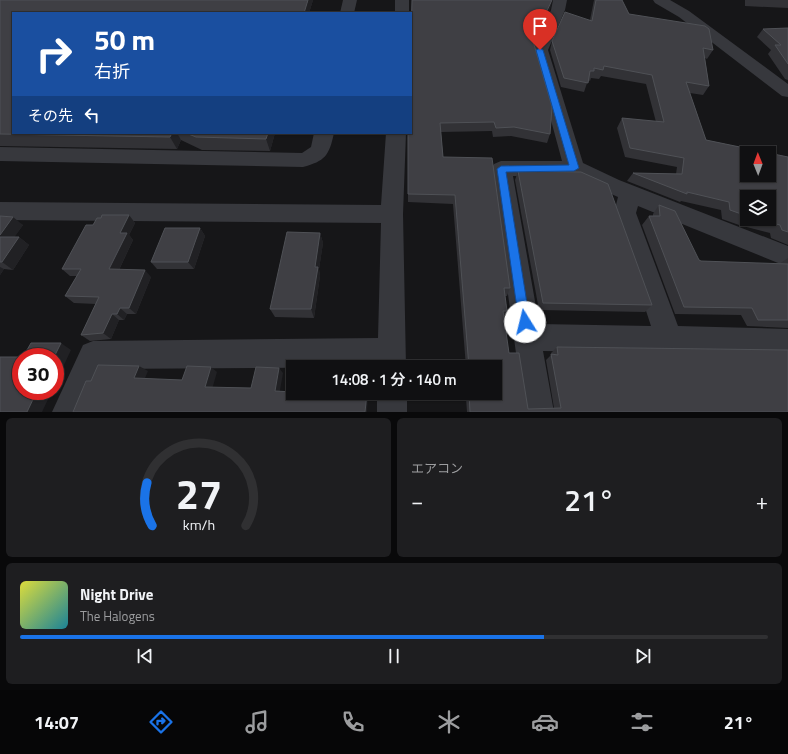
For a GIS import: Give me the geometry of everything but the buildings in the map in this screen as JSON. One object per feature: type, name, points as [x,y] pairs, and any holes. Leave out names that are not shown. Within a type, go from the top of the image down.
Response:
[{"type":"street","points":[[347,12],[350,0]]},
{"type":"street","points":[[402,0],[402,12]]},
{"type":"street","points":[[560,0],[558,10],[540,50],[574,168]]},
{"type":"street","points":[[660,0],[684,14],[788,92]]},
{"type":"street","points":[[0,154],[303,160],[316,156],[321,150],[324,134]]},
{"type":"street","points":[[67,412],[93,355],[392,360],[392,214],[396,134]]},
{"type":"street","points":[[539,412],[501,169],[574,168],[630,193],[788,257]]},
{"type":"street","points":[[630,193],[625,213],[669,340]]},
{"type":"street","points":[[0,211],[392,214]]},
{"type":"street","points":[[527,337],[788,342]]},
{"type":"street","points":[[392,400],[392,412]]},
{"type":"route","points":[[525,322],[501,169],[574,168],[540,50]]}]
